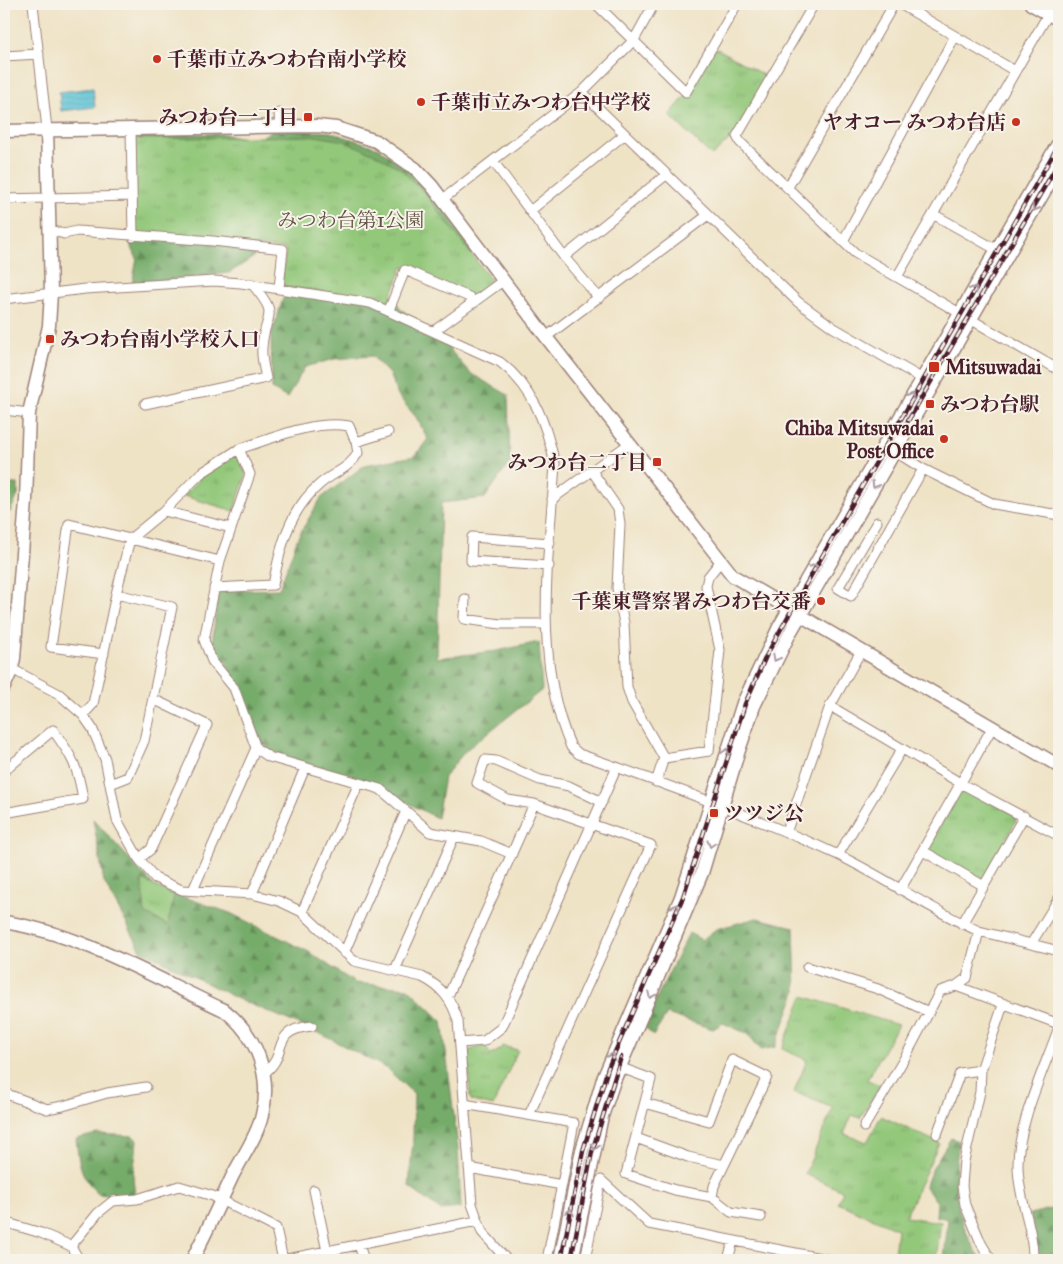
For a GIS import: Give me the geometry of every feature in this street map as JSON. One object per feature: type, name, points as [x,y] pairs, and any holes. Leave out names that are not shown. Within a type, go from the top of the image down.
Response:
[{"type":"street","points":[[4,687],[12,669],[26,501],[29,412],[47,338],[51,292],[47,129],[33,4]]},
{"type":"street","points":[[596,4],[686,92],[737,4]]},
{"type":"street","points":[[443,199],[582,92],[634,40],[654,4]]},
{"type":"street","points":[[814,4],[737,136],[740,142],[788,186],[855,253],[1059,370]]},
{"type":"street","points":[[788,186],[894,4]]},
{"type":"street","points":[[900,4],[1015,70]]},
{"type":"street","points":[[897,277],[1015,70],[1054,13],[1031,4]]},
{"type":"street","points":[[842,241],[955,36]]},
{"type":"street","points":[[4,56],[39,54]]},
{"type":"street","points":[[582,92],[798,302],[817,317],[921,378]]},
{"type":"street","points":[[279,113],[280,126]]},
{"type":"street","points":[[4,131],[280,126],[336,128],[376,142],[416,169],[443,199],[546,337],[720,562],[733,576],[1059,766]]},
{"type":"street","points":[[130,128],[133,236]]},
{"type":"street","points":[[530,211],[625,134]]},
{"type":"street","points":[[794,612],[894,451],[965,316],[997,250],[1059,142]]},
{"type":"street","points":[[493,162],[564,257],[599,298]]},
{"type":"street","points":[[560,1260],[582,1150],[602,1078],[681,897],[754,706],[794,612],[921,378],[965,316],[1059,166]]},
{"type":"street","points":[[564,257],[666,175]]},
{"type":"street","points":[[4,199],[132,196]]},
{"type":"street","points":[[933,214],[997,250]]},
{"type":"street","points":[[546,337],[708,215]]},
{"type":"street","points":[[50,230],[64,234],[77,231],[213,240],[283,249],[279,288]]},
{"type":"street","points":[[389,310],[405,270],[469,298],[474,303]]},
{"type":"street","points":[[434,331],[504,280]]},
{"type":"street","points":[[4,298],[51,292],[214,281],[252,284],[352,299],[389,310],[500,362],[514,372],[535,400],[550,439],[555,464],[546,624],[549,672],[571,747],[579,754],[716,805],[838,855],[962,924],[980,931],[1059,951]]},
{"type":"street","points":[[144,404],[266,378],[262,347],[270,315],[267,302],[252,284]]},
{"type":"street","points":[[4,410],[29,412]]},
{"type":"street","points":[[83,715],[93,704],[116,594],[130,539],[164,511],[200,474],[239,449],[292,432],[332,423],[349,426],[356,442],[358,453],[351,464],[319,484],[294,515],[281,545],[273,585],[214,588]]},
{"type":"street","points":[[356,442],[388,432]]},
{"type":"street","points":[[552,499],[629,444]]},
{"type":"street","points":[[239,449],[250,474],[220,561],[204,640],[212,661],[234,688],[256,748],[269,757],[380,789],[430,832],[481,841],[512,854]]},
{"type":"street","points":[[894,451],[924,469],[994,504],[1059,515]]},
{"type":"street","points":[[877,522],[838,588],[851,596],[924,469]]},
{"type":"street","points":[[592,471],[618,509],[620,524],[617,588],[624,623],[627,686],[632,702],[664,758],[656,782]]},
{"type":"street","points":[[164,511],[231,528]]},
{"type":"street","points":[[104,654],[51,647],[69,524],[220,561]]},
{"type":"street","points":[[549,566],[471,561],[472,537],[550,542]]},
{"type":"street","points":[[664,758],[709,751],[720,650],[706,586],[708,577],[720,562]]},
{"type":"street","points":[[110,784],[128,777],[144,741],[172,607],[116,594]]},
{"type":"street","points":[[465,599],[464,619],[501,624],[546,624]]},
{"type":"street","points":[[786,833],[830,706],[861,650]]},
{"type":"street","points":[[12,669],[59,694],[83,715],[92,728],[105,759],[117,820],[139,858],[155,878],[176,888],[252,894],[279,900],[302,912],[344,953],[365,965],[422,977],[432,982],[448,996],[458,1021],[472,1204],[477,1221],[488,1242],[507,1260]]},
{"type":"street","points":[[139,858],[151,849],[206,725],[152,700]]},
{"type":"street","points":[[830,706],[962,784],[1059,836]]},
{"type":"street","points":[[900,890],[962,784],[992,728]]},
{"type":"street","points":[[4,771],[53,730],[73,759],[80,778],[83,799],[4,813]]},
{"type":"street","points":[[193,890],[256,748]]},
{"type":"street","points":[[838,855],[902,749]]},
{"type":"street","points":[[529,1115],[651,846],[534,804],[508,800],[477,783],[485,760],[496,761],[540,780],[569,786],[602,802]]},
{"type":"street","points":[[460,1043],[484,1041],[502,1028],[617,767]]},
{"type":"street","points":[[252,894],[305,768]]},
{"type":"street","points":[[302,912],[359,783]]},
{"type":"street","points":[[448,996],[534,804]]},
{"type":"street","points":[[572,1260],[602,1116],[619,1067],[702,873],[716,805]]},
{"type":"street","points":[[344,953],[406,811]]},
{"type":"street","points":[[962,924],[1024,816]]},
{"type":"street","points":[[396,970],[454,837]]},
{"type":"street","points":[[923,851],[984,886]]},
{"type":"street","points":[[1031,944],[1059,898]]},
{"type":"street","points":[[4,922],[32,927],[72,939],[224,1010],[237,1020],[248,1034],[258,1053],[264,1073],[265,1090],[262,1116],[192,1260]]},
{"type":"street","points":[[864,1127],[940,991],[956,986],[967,978],[980,931]]},
{"type":"street","points":[[807,967],[878,989],[929,1012]]},
{"type":"street","points":[[956,986],[1059,1026],[1026,1120],[1020,1146],[1018,1165],[1020,1197],[1033,1245],[1033,1260]]},
{"type":"street","points":[[991,1260],[971,1223],[965,1205],[962,1186],[964,1161],[980,1092],[981,1070],[1003,1005]]},
{"type":"street","points":[[264,1073],[272,1068],[284,1036],[298,1027],[312,1026]]},
{"type":"street","points":[[645,1103],[709,1121],[732,1060],[767,1077],[714,1186],[712,1197]]},
{"type":"street","points":[[619,1067],[651,1079],[626,1174],[675,1190],[712,1197],[731,1212],[760,1217]]},
{"type":"street","points":[[937,1134],[960,1074],[981,1070]]},
{"type":"street","points":[[4,1093],[47,1109],[107,1093],[146,1087]]},
{"type":"street","points":[[464,1104],[574,1123],[547,1260]]},
{"type":"street","points":[[636,1138],[688,1157],[724,1165]]},
{"type":"street","points":[[469,1168],[562,1185]]},
{"type":"street","points":[[585,1260],[601,1180],[649,1224],[831,1260]]},
{"type":"street","points":[[71,1246],[98,1213],[114,1201],[137,1199],[179,1186],[221,1200],[276,1228],[282,1260],[477,1221]]},
{"type":"street","points":[[314,1190],[327,1251]]},
{"type":"street","points":[[4,1222],[41,1233],[71,1246],[79,1260]]},
{"type":"street","points":[[728,1260],[733,1241]]},
{"type":"street","points":[[359,1245],[364,1260]]},
{"type":"green space","points":[[718,49],[765,76],[766,80],[736,133],[712,156],[669,115],[686,96],[713,51]]},
{"type":"green space","points":[[272,130],[330,132],[379,148],[425,183],[471,247],[473,272],[397,260],[379,277],[401,309],[443,342],[470,373],[508,395],[510,462],[485,498],[441,503],[437,658],[497,651],[539,642],[542,690],[466,750],[444,777],[437,818],[377,787],[270,751],[259,738],[227,664],[212,645],[218,591],[279,589],[298,537],[321,498],[365,465],[415,456],[428,439],[416,417],[398,396],[389,374],[372,356],[334,359],[305,367],[287,398],[272,389],[271,335],[287,287],[289,245],[265,239],[254,257],[229,273],[132,284],[137,259],[129,241],[156,231],[141,170],[140,134],[226,134],[256,141]]},
{"type":"green space","name":"みつわ台第1公園","points":[[315,136],[344,141],[377,155],[401,169],[426,195],[494,284],[475,299],[403,267],[387,305],[371,299],[281,286],[286,249],[134,235],[133,139]]},
{"type":"green space","points":[[235,454],[238,456],[246,475],[234,511],[184,496],[202,475]]},
{"type":"green space","points":[[4,484],[18,484],[18,495],[10,512],[4,513]]},
{"type":"green space","points":[[961,788],[1015,814],[1016,821],[983,880],[977,880],[929,852],[928,848]]},
{"type":"green space","points":[[93,819],[155,887],[230,913],[309,952],[355,983],[408,988],[442,1021],[458,1148],[461,1208],[440,1210],[409,1187],[414,1094],[386,1068],[321,1034],[238,999],[141,950],[104,882]]},
{"type":"green space","points":[[142,880],[174,895],[168,925],[145,913]]},
{"type":"green space","points":[[757,918],[794,927],[796,992],[775,1047],[761,1050],[748,1034],[723,1023],[713,1029],[667,1014],[653,1036],[643,1025],[689,933],[702,940],[716,929]]},
{"type":"green space","points":[[803,996],[898,1025],[867,1080],[881,1085],[860,1118],[852,1115],[844,1134],[867,1142],[881,1116],[939,1143],[905,1217],[941,1222],[936,1259],[894,1255],[897,1229],[838,1203],[843,1191],[805,1174],[833,1108],[794,1092],[807,1060],[782,1049]]},
{"type":"green space","points":[[485,1046],[491,1055],[501,1049],[502,1046],[518,1050],[493,1106],[472,1101],[470,1098],[468,1054],[470,1050]]},
{"type":"green space","points":[[97,1134],[133,1136],[137,1140],[133,1176],[135,1198],[98,1194],[87,1181],[81,1169],[76,1139]]},
{"type":"green space","points":[[951,1138],[959,1141],[956,1189],[961,1217],[973,1246],[982,1260],[944,1260],[948,1219],[936,1216],[937,1202],[925,1187],[933,1167]]},
{"type":"green space","points":[[1055,1208],[1059,1260],[1036,1260],[1037,1246],[1030,1214]]},
{"type":"water","points":[[93,88],[95,107],[61,111],[59,92]]},
{"type":"railway","points":[[561,1260],[583,1151],[608,1068],[683,897],[745,704],[766,656],[1059,144]]},
{"type":"railway","points":[[908,421],[1059,162]]},
{"type":"railway","points":[[571,1260],[592,1152],[621,1057]]},
{"type":"place","name":"千葉市立みつわ台南小学校","points":[[157,59]]},
{"type":"place","name":"千葉市立みつわ台中学校","points":[[421,102]]},
{"type":"place","name":"みつわ台一丁目","points":[[308,117]]},
{"type":"place","name":"ヤオコー みつわ台店","points":[[1016,122]]},
{"type":"place","name":"みつわ台南小学校入口","points":[[50,339]]},
{"type":"place","name":"Mitsuwadai","points":[[934,367]]},
{"type":"place","name":"みつわ台駅","points":[[930,404]]},
{"type":"place","name":"Chiba Mitsuwadai Post Office","points":[[944,439]]},
{"type":"place","name":"みつわ台二丁目","points":[[657,462]]},
{"type":"place","name":"千葉東警察署みつわ台交番","points":[[821,601]]},
{"type":"place","name":"ツツジ公","points":[[714,813]]}]
